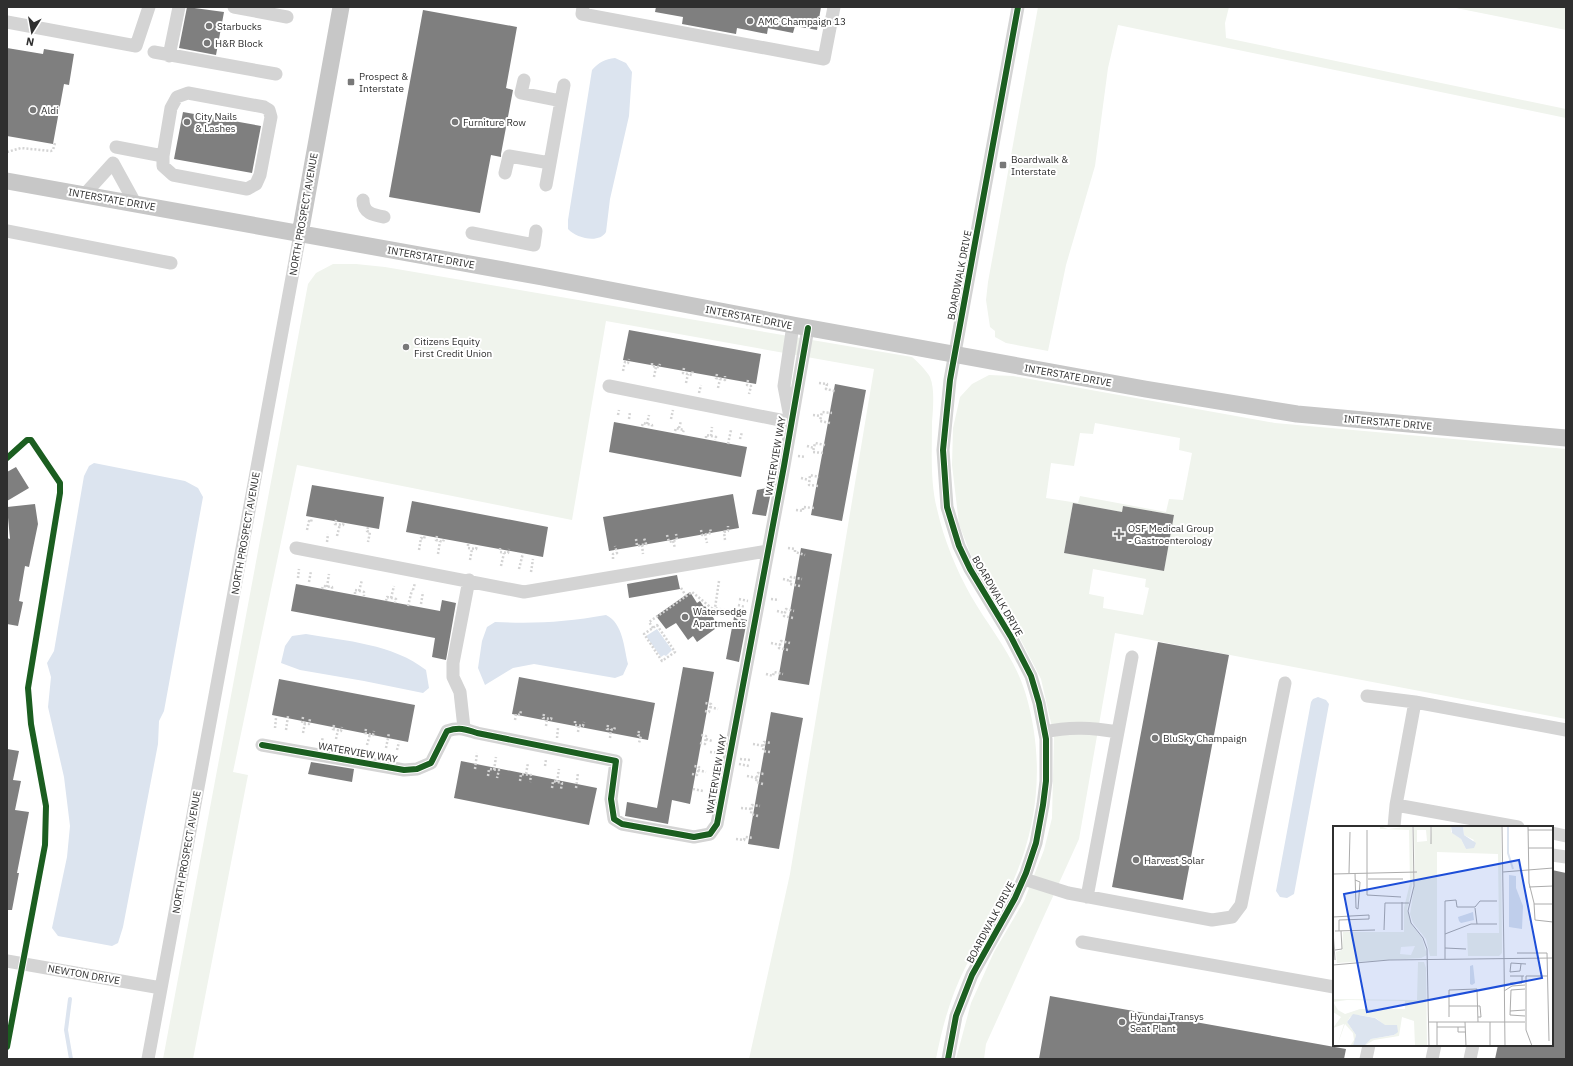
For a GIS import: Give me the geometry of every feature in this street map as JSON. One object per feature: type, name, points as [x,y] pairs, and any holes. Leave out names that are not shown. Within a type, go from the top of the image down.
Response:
[{"type":"main road","name":"NORTH PROSPECT AVENUE","points":[[300,234],[341,7]]},
{"type":"main road","name":"INTERSTATE DRIVE","points":[[7,181],[135,203],[1145,389],[1297,414],[1566,438]]},
{"type":"street","points":[[7,22],[136,46],[149,7]]},
{"type":"street","points":[[169,56],[179,7]]},
{"type":"street","points":[[234,7],[287,17]]},
{"type":"street","points":[[583,7],[582,14],[824,59],[834,7]]},
{"type":"street","name":"BOARDWALK DRIVE","points":[[948,1059],[956,1016],[972,975],[1024,879],[1036,843],[1044,805],[1046,781],[1045,732],[1031,676],[1011,637],[970,569],[959,546],[947,507],[943,450],[950,380],[1018,7]]},
{"type":"street","points":[[154,52],[169,56],[276,74]]},
{"type":"street","points":[[524,80],[521,94],[561,101]]},
{"type":"street","points":[[546,185],[564,85]]},
{"type":"street","points":[[188,93],[264,107],[269,110],[271,117],[260,175],[256,184],[247,189],[173,174],[163,166],[162,156],[171,108],[176,97],[188,93]]},
{"type":"street","points":[[116,147],[162,156]]},
{"type":"street","points":[[505,173],[509,156],[550,164]]},
{"type":"street","points":[[84,195],[113,163],[135,203]]},
{"type":"street","points":[[363,200],[363,206],[366,211],[371,214],[384,217]]},
{"type":"street","points":[[7,231],[171,263]]},
{"type":"street","points":[[472,233],[534,245],[536,231]]},
{"type":"street","name":"NORTH PROSPECT AVENUE","points":[[148,1059],[300,234]]},
{"type":"street","name":"WATERVIEW WAY","points":[[262,745],[404,770],[417,769],[431,763],[447,731],[456,728],[464,728],[477,733],[616,761],[611,799],[611,809],[614,819],[622,824],[694,837],[710,834],[717,824],[768,552],[790,422],[800,326]]},
{"type":"street","name":"WATERVIEW WAY","points":[[609,386],[790,422]]},
{"type":"street","points":[[296,548],[469,580],[524,592],[768,552]]},
{"type":"street","points":[[464,728],[460,692],[453,677],[453,663],[469,580]]},
{"type":"street","points":[[1087,897],[1132,657]]},
{"type":"street","points":[[1024,879],[1068,893],[1212,920],[1232,917],[1241,905],[1285,683]]},
{"type":"street","points":[[1367,696],[1415,702],[1566,730]]},
{"type":"street","points":[[1394,826],[1396,805],[1415,702]]},
{"type":"street","points":[[1045,732],[1061,728],[1093,728],[1118,732]]},
{"type":"street","points":[[1396,805],[1512,826]]},
{"type":"street","points":[[1553,833],[1566,836]]},
{"type":"street","points":[[1553,855],[1566,857]]},
{"type":"street","points":[[1082,942],[1333,987]]},
{"type":"street","name":"NEWTON DRIVE","points":[[7,961],[161,988]]},
{"type":"street","points":[[1366,1059],[1369,1046]]},
{"type":"street","points":[[1432,1059],[1435,1046]]},
{"type":"street","points":[[1470,1059],[1473,1046]]},
{"type":"path","points":[[7,152],[20,148],[51,151],[53,150],[55,143]]},
{"type":"path","points":[[623,371],[625,362],[628,363],[629,359]]},
{"type":"path","points":[[652,363],[652,366],[656,367]]},
{"type":"path","points":[[654,377],[656,367],[659,367],[660,364]]},
{"type":"path","points":[[684,368],[683,373],[692,375],[693,370]]},
{"type":"path","points":[[686,383],[688,374]]},
{"type":"path","points":[[717,374],[716,378],[725,380],[725,376]]},
{"type":"path","points":[[718,388],[720,379]]},
{"type":"path","points":[[748,380],[747,385],[751,386],[749,394]]},
{"type":"path","points":[[819,383],[827,384],[826,389],[835,391]]},
{"type":"path","points":[[618,415],[619,410]]},
{"type":"path","points":[[629,419],[630,412]]},
{"type":"path","points":[[830,423],[820,421],[821,416],[822,412],[832,413]]},
{"type":"path","points":[[647,424],[648,415]]},
{"type":"path","points":[[813,415],[821,416]]},
{"type":"path","points":[[675,431],[676,428],[679,428],[681,421]]},
{"type":"path","points":[[642,426],[642,423],[652,425],[652,428]]},
{"type":"path","points":[[711,436],[712,427]]},
{"type":"path","points":[[679,428],[684,430],[683,432]]},
{"type":"path","points":[[728,444],[731,430]]},
{"type":"path","points":[[740,439],[742,432]]},
{"type":"path","points":[[706,438],[706,435],[716,437],[715,440]]},
{"type":"path","points":[[823,454],[813,452],[815,443],[825,445]]},
{"type":"path","points":[[807,446],[814,448]]},
{"type":"path","points":[[818,486],[809,485],[810,475],[819,477]]},
{"type":"path","points":[[801,478],[810,480]]},
{"type":"path","points":[[796,510],[803,511],[803,507],[814,508]]},
{"type":"path","points":[[307,530],[309,521],[311,522],[312,518]]},
{"type":"path","points":[[336,520],[335,524],[343,525],[344,522]]},
{"type":"path","points":[[337,536],[340,524]]},
{"type":"path","points":[[725,540],[724,532],[728,531],[728,526]]},
{"type":"path","points":[[368,527],[367,531],[370,532],[368,542]]},
{"type":"path","points":[[701,530],[702,535],[711,533],[710,528]]},
{"type":"path","points":[[667,535],[668,542],[677,540],[676,534]]},
{"type":"path","points":[[705,534],[707,543]]},
{"type":"path","points":[[419,550],[421,538],[424,539],[425,535]]},
{"type":"path","points":[[437,536],[436,540],[440,541]]},
{"type":"path","points":[[636,539],[637,546],[646,544],[644,538]]},
{"type":"path","points":[[440,541],[444,542],[444,539]]},
{"type":"path","points":[[438,554],[440,541]]},
{"type":"path","points":[[673,541],[675,548]]},
{"type":"path","points":[[468,544],[468,548],[476,550],[477,546]]},
{"type":"path","points":[[642,545],[643,554]]},
{"type":"path","points":[[613,559],[613,554],[616,553],[615,546]]},
{"type":"path","points":[[500,548],[500,552],[504,553]]},
{"type":"path","points":[[788,548],[795,549],[795,552],[805,555]]},
{"type":"path","points":[[470,560],[472,549]]},
{"type":"path","points":[[504,553],[508,553],[509,549]]},
{"type":"path","points":[[501,566],[504,553]]},
{"type":"path","points":[[519,569],[523,553]]},
{"type":"path","points":[[531,572],[534,560]]},
{"type":"path","points":[[298,578],[299,569]]},
{"type":"path","points":[[309,582],[312,571]]},
{"type":"path","points":[[327,586],[330,574]]},
{"type":"path","points":[[783,579],[791,580],[791,577],[802,579]]},
{"type":"path","points":[[359,592],[362,580]]},
{"type":"path","points":[[791,580],[790,584],[800,586]]},
{"type":"path","points":[[716,608],[719,582]]},
{"type":"path","points":[[322,589],[323,586],[327,586],[332,588],[332,591]]},
{"type":"path","points":[[391,598],[394,586]]},
{"type":"path","points":[[681,588],[686,596]]},
{"type":"path","points":[[355,594],[355,590],[364,592],[364,596]]},
{"type":"path","points":[[408,606],[412,590]]},
{"type":"path","points":[[421,604],[423,592]]},
{"type":"path","points":[[653,628],[649,622],[692,592],[714,610],[716,608],[736,613]]},
{"type":"path","points":[[386,601],[387,597],[396,599],[395,603]]},
{"type":"path","points":[[785,613],[786,609],[794,611]]},
{"type":"path","points":[[777,611],[785,613],[784,616],[793,618]]},
{"type":"path","points":[[657,625],[675,652],[662,661],[644,634],[653,628],[657,625]]},
{"type":"path","points":[[780,645],[781,641],[790,643]]},
{"type":"path","points":[[771,643],[780,645]]},
{"type":"path","points":[[780,645],[779,648],[788,650]]},
{"type":"path","points":[[766,674],[773,676],[774,672],[783,674]]},
{"type":"path","points":[[705,703],[711,704],[710,707],[718,709]]},
{"type":"path","points":[[705,711],[709,712],[710,707]]},
{"type":"path","points":[[515,720],[516,714],[520,715],[521,711]]},
{"type":"path","points":[[544,714],[543,718],[547,719]]},
{"type":"path","points":[[286,730],[288,716]]},
{"type":"path","points":[[547,719],[551,719],[552,716]]},
{"type":"path","points":[[303,717],[302,723],[305,723]]},
{"type":"path","points":[[274,728],[276,718]]},
{"type":"path","points":[[305,723],[309,724],[310,719]]},
{"type":"path","points":[[546,726],[547,719]]},
{"type":"path","points":[[575,720],[575,725],[583,726],[584,722]]},
{"type":"path","points":[[303,733],[305,723]]},
{"type":"path","points":[[334,725],[333,729],[341,731],[342,727]]},
{"type":"path","points":[[578,732],[579,725]]},
{"type":"path","points":[[608,725],[607,729],[611,729]]},
{"type":"path","points":[[611,729],[614,730],[615,727]]},
{"type":"path","points":[[366,729],[365,733],[373,735],[374,731]]},
{"type":"path","points":[[610,738],[611,729]]},
{"type":"path","points":[[336,739],[338,730]]},
{"type":"path","points":[[638,731],[638,736],[641,736],[639,743]]},
{"type":"path","points":[[386,748],[389,733]]},
{"type":"path","points":[[367,745],[370,734]]},
{"type":"path","points":[[701,735],[706,736],[706,739],[712,740]]},
{"type":"path","points":[[700,743],[705,744],[706,739]]},
{"type":"path","points":[[397,750],[399,742]]},
{"type":"path","points":[[770,752],[763,751],[764,742],[771,743]]},
{"type":"path","points":[[753,744],[764,746]]},
{"type":"path","points":[[474,769],[477,753]]},
{"type":"path","points":[[494,770],[496,757]]},
{"type":"path","points":[[526,774],[528,763]]},
{"type":"path","points":[[692,774],[697,775],[699,767],[694,766]]},
{"type":"path","points":[[488,776],[489,769],[498,770],[497,778]]},
{"type":"path","points":[[557,782],[559,769]]},
{"type":"path","points":[[698,770],[706,772]]},
{"type":"path","points":[[576,788],[578,773]]},
{"type":"path","points":[[763,784],[756,782],[758,773],[764,774]]},
{"type":"path","points":[[520,781],[521,774],[526,774],[531,775],[530,782]]},
{"type":"path","points":[[747,776],[757,778]]},
{"type":"path","points":[[552,788],[553,781],[562,783],[561,789]]},
{"type":"path","points":[[693,789],[703,791]]},
{"type":"path","points":[[758,816],[750,814],[751,809],[752,805],[760,806]]},
{"type":"path","points":[[741,808],[751,809]]},
{"type":"path","points":[[736,838],[744,840],[745,837],[753,838]]},
{"type":"shaded area","points":[[1038,7],[1229,7],[1225,23],[1226,38],[1566,109],[1566,118],[1118,25],[1108,68],[1095,166],[1066,265],[1048,351],[1006,343],[995,337],[995,331],[990,327],[986,300]]},
{"type":"shaded area","points":[[1451,7],[1566,7],[1566,30]]},
{"type":"shaded area","points":[[615,58],[626,63],[632,72],[629,116],[610,199],[606,232],[603,236],[593,239],[576,235],[568,229],[568,220],[592,70],[602,61]]},
{"type":"shaded area","points":[[333,264],[356,264],[385,267],[912,357],[930,377],[933,393],[932,477],[943,532],[955,565],[971,596],[1002,644],[1021,681],[1032,720],[1036,745],[1037,769],[1033,818],[1019,867],[1004,900],[976,947],[956,988],[941,1035],[936,1059],[749,1059],[790,874],[874,369],[606,321],[572,520],[297,465],[233,772],[248,775],[193,1059],[163,1059],[308,284],[316,273]]},
{"type":"shaded area","points":[[989,375],[1013,376],[1275,423],[1566,449],[1566,719],[1115,633],[1079,839],[986,1044],[984,1059],[956,1059],[971,1003],[994,952],[1024,901],[1044,850],[1052,818],[1054,736],[1041,679],[1013,625],[987,587],[970,553],[959,524],[952,465],[953,428],[960,397],[972,384]],"holes":[[[1095,423],[1180,438],[1179,450],[1192,453],[1183,500],[1169,499],[1166,512],[1080,496],[1078,503],[1046,498],[1051,463],[1074,466],[1080,433],[1093,434]],[[1073,503],[1122,512],[1123,506],[1174,515],[1164,571],[1064,553]],[[1093,569],[1146,579],[1145,587],[1149,588],[1143,615],[1103,608],[1104,597],[1089,594]]]},
{"type":"shaded area","points":[[94,463],[185,481],[198,488],[203,497],[164,711],[159,721],[158,744],[123,927],[118,943],[112,946],[58,936],[52,928],[67,857],[70,826],[64,777],[48,707],[51,677],[47,663],[54,651],[84,476],[89,466]]},
{"type":"shaded area","points":[[606,615],[616,624],[622,636],[628,664],[623,675],[615,678],[534,664],[513,668],[485,685],[478,668],[482,641],[487,627],[495,622],[551,622]]},
{"type":"shaded area","points":[[657,629],[672,650],[666,656],[664,655],[661,657],[646,636]]},
{"type":"shaded area","points":[[306,634],[369,645],[399,654],[426,670],[429,688],[423,693],[300,670],[281,663],[285,646],[292,636]]},
{"type":"shaded area","points":[[1318,697],[1326,700],[1329,704],[1294,894],[1287,898],[1280,897],[1276,891],[1311,702],[1313,699]]},
{"type":"building","points":[[187,7],[224,12],[216,55],[179,48]]},
{"type":"building","name":"AMC Champaign 13","points":[[656,7],[821,7],[817,30],[795,26],[793,33],[768,28],[767,34],[737,28],[736,34],[682,24],[683,17],[655,12]]},
{"type":"building","name":"Furniture Row","points":[[423,10],[517,27],[506,88],[513,90],[501,157],[491,155],[480,213],[389,197]]},
{"type":"building","name":"Aldi","points":[[7,48],[43,54],[44,49],[74,54],[69,85],[64,84],[53,144],[7,136]]},
{"type":"building","points":[[183,112],[261,126],[252,173],[174,159]]},
{"type":"building","points":[[629,330],[761,354],[756,384],[623,360]]},
{"type":"building","points":[[835,384],[866,390],[842,521],[811,515]]},
{"type":"building","points":[[614,422],[747,447],[741,477],[609,452]]},
{"type":"building","points":[[16,467],[29,488],[7,501],[7,472]]},
{"type":"building","points":[[312,485],[384,497],[379,529],[306,516]]},
{"type":"building","points":[[772,487],[766,516],[752,514],[757,490]]},
{"type":"building","points":[[733,494],[739,528],[609,551],[603,517]]},
{"type":"building","points":[[412,501],[548,527],[543,557],[406,532]]},
{"type":"building","name":"OSF Medical Group - Gastroenterology","points":[[1073,503],[1122,512],[1123,506],[1174,515],[1164,571],[1064,553]]},
{"type":"building","points":[[35,504],[38,524],[29,567],[25,566],[19,601],[23,602],[18,626],[7,624],[7,538],[10,539],[7,507]]},
{"type":"building","points":[[801,548],[832,554],[809,685],[778,680]]},
{"type":"building","points":[[677,575],[680,589],[629,598],[627,584]]},
{"type":"building","points":[[296,584],[440,611],[442,600],[456,603],[446,660],[432,657],[435,638],[291,611]]},
{"type":"building","name":"Watersedge Apartments","points":[[690,592],[697,603],[700,601],[704,607],[705,606],[719,626],[697,642],[693,636],[688,640],[676,623],[666,629],[656,616]]},
{"type":"building","points":[[734,617],[747,620],[739,662],[726,659]]},
{"type":"building","points":[[1158,642],[1229,655],[1183,900],[1112,887]]},
{"type":"building","points":[[683,667],[714,672],[690,804],[672,800],[668,824],[625,816],[627,802],[657,808]]},
{"type":"building","points":[[519,677],[655,703],[648,740],[512,714]]},
{"type":"building","points":[[279,679],[415,705],[408,742],[272,715]]},
{"type":"building","points":[[771,712],[803,718],[779,849],[748,844]]},
{"type":"building","points":[[7,749],[19,751],[13,780],[21,781],[15,810],[29,812],[17,873],[19,873],[12,910],[7,910]]},
{"type":"building","points":[[461,761],[597,788],[589,825],[454,798]]},
{"type":"building","points":[[311,762],[354,769],[352,782],[308,774]]},
{"type":"building","points":[[1553,870],[1566,873],[1566,1059],[1495,1059],[1498,1046],[1553,1046]]},
{"type":"building","name":"Hyundai Transys Seat Plant","points":[[1050,996],[1346,1049],[1344,1059],[1039,1059]]},
{"type":"waterway","points":[[70,999],[66,1030],[71,1059]]},
{"type":"cycle path","points":[[948,1059],[956,1016],[972,975],[1015,898],[1026,873],[1036,843],[1046,781],[1046,739],[1039,703],[1031,676],[1011,637],[970,569],[959,546],[947,507],[943,450],[950,380],[1018,7]]},
{"type":"cycle path","points":[[262,745],[404,770],[417,769],[431,763],[447,731],[455,729],[465,730],[616,761],[611,799],[614,819],[622,824],[694,837],[710,834],[717,824],[784,466],[808,328]]},
{"type":"cycle path","points":[[7,458],[27,440],[31,440],[60,483],[60,493],[28,688],[31,724],[46,806],[45,845],[7,1047]]},
{"type":"place","name":"AMC Champaign 13","points":[[750,21]]},
{"type":"place","name":"Starbucks","points":[[209,26]]},
{"type":"place","name":"H&R Block","points":[[207,43]]},
{"type":"place","name":"Prospect & Interstate","points":[[351,82]]},
{"type":"place","name":"Aldi","points":[[33,110]]},
{"type":"place","name":"City Nails & Lashes","points":[[187,122]]},
{"type":"place","name":"Furniture Row","points":[[455,122]]},
{"type":"place","name":"Boardwalk & Interstate","points":[[1003,165]]},
{"type":"place","name":"Citizens Equity First Credit Union","points":[[406,347]]},
{"type":"place","name":"OSF Medical Group - Gastroenterology","points":[[1119,534]]},
{"type":"place","name":"Watersedge Apartments","points":[[685,617]]},
{"type":"place","name":"BluSky Champaign","points":[[1155,738]]},
{"type":"place","name":"Harvest Solar","points":[[1136,860]]},
{"type":"place","name":"Hyundai Transys Seat Plant","points":[[1122,1022]]}]
